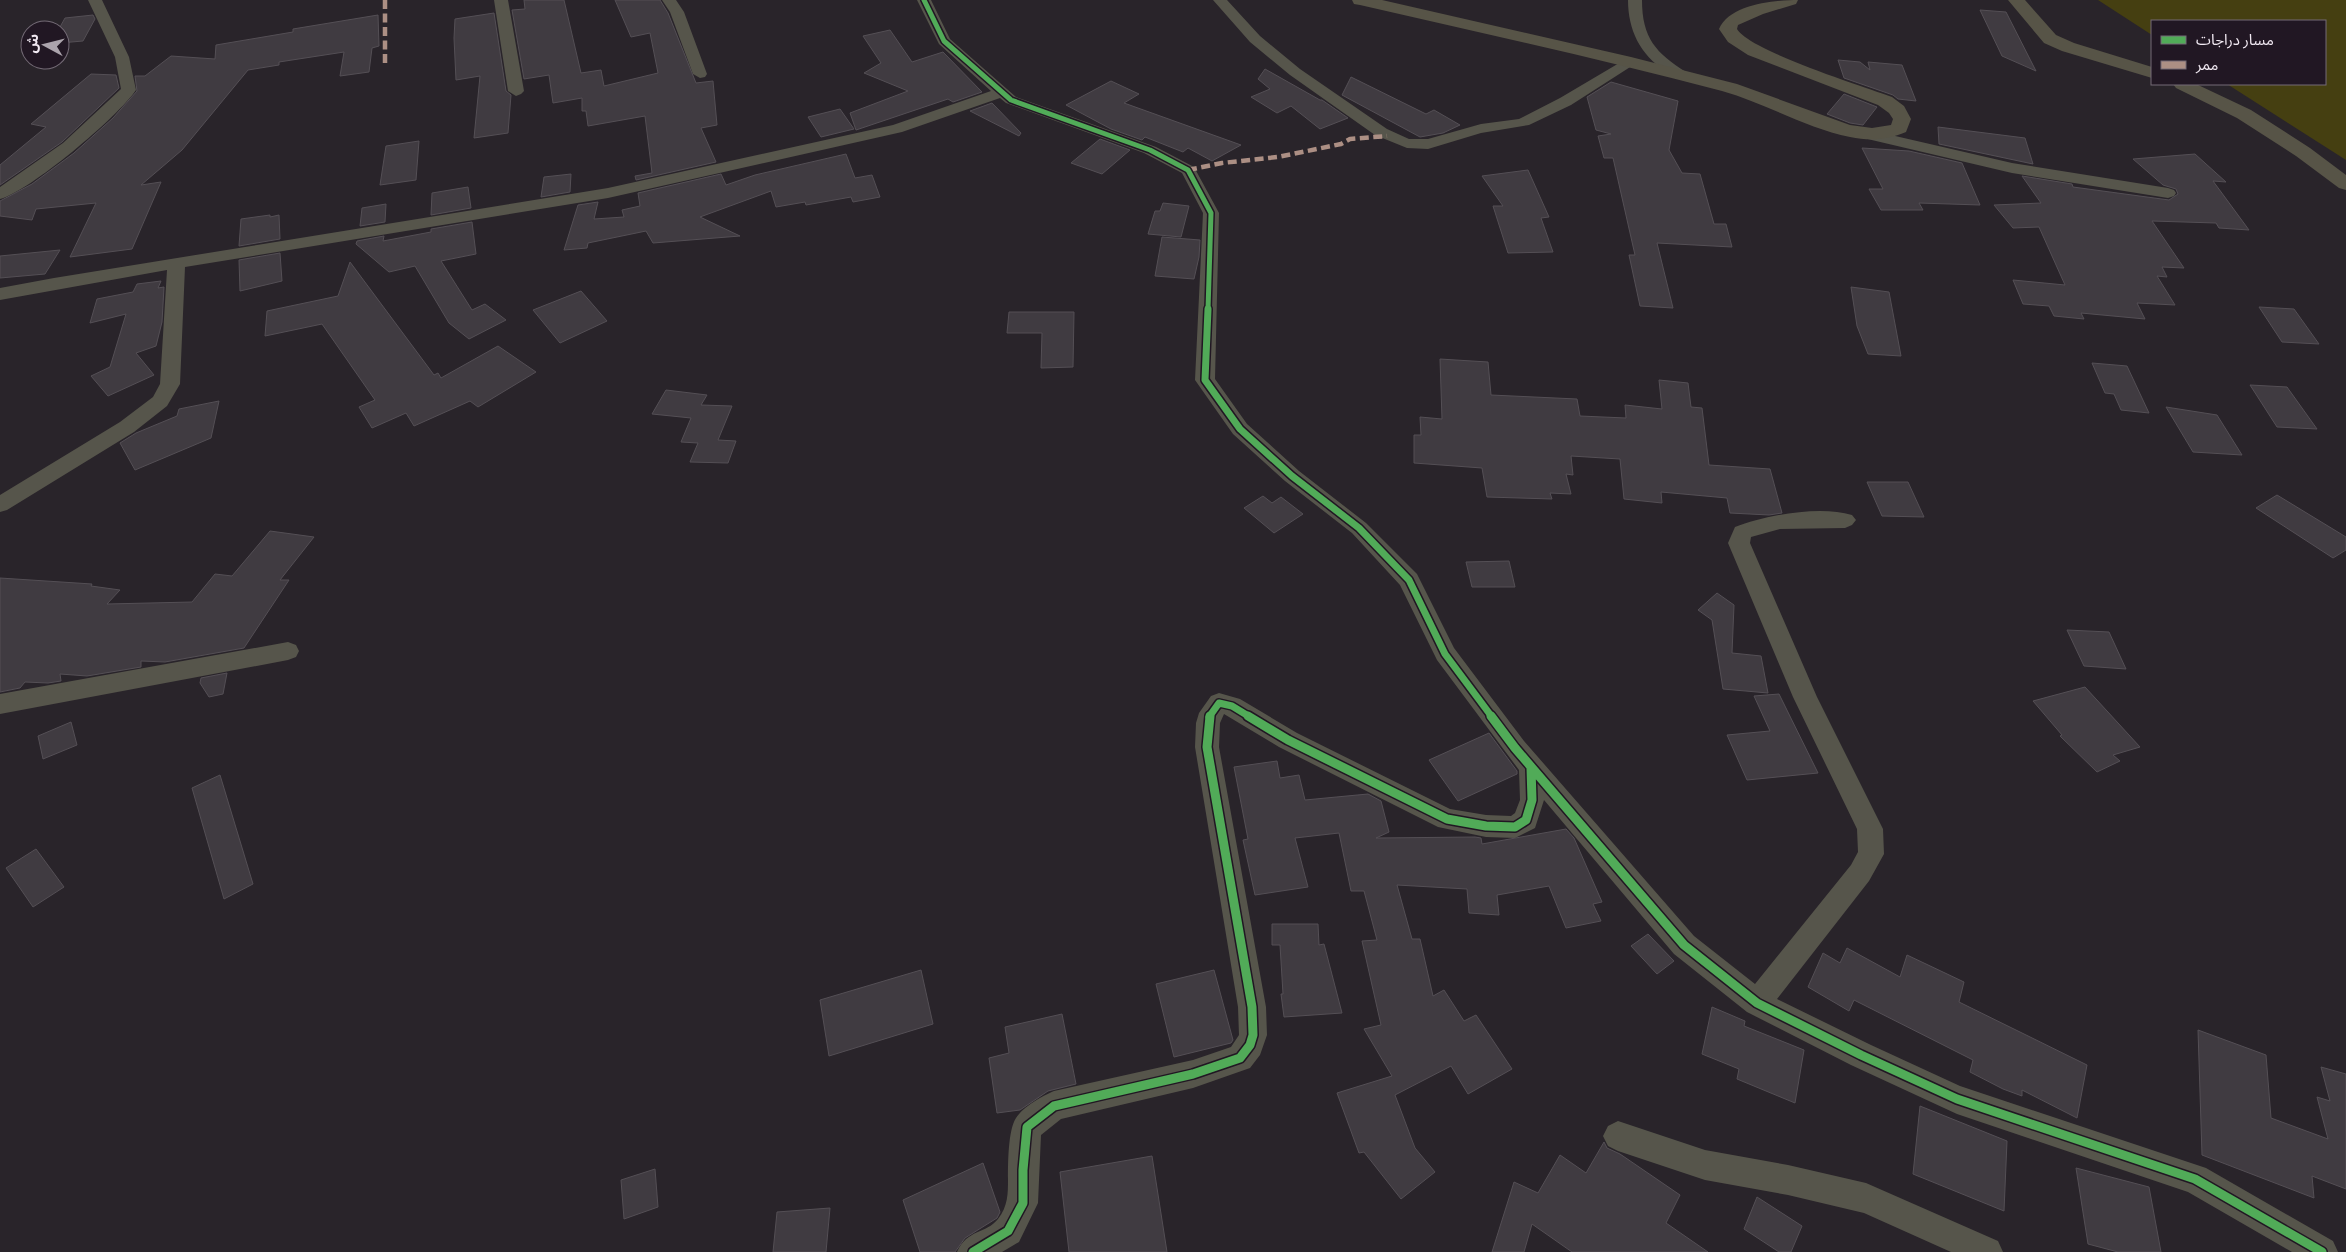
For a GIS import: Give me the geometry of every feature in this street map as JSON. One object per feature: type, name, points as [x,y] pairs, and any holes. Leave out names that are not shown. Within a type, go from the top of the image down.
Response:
[{"type":"main road","points":[[1360,0],[1631,62],[1731,88],[1845,130],[1865,134],[1888,134],[1899,128],[1902,119],[1897,110],[1885,101],[1765,56],[1732,38],[1728,29],[1731,22],[1757,10],[1790,0]]},
{"type":"main road","points":[[2016,0],[2040,30],[2050,39],[2068,47],[2151,73]]},
{"type":"main road","points":[[2184,85],[2244,114],[2303,152],[2346,184]]},
{"type":"street","points":[[0,194],[26,179],[70,147],[130,90],[122,57],[95,0]]},
{"type":"street","points":[[501,0],[516,91]]},
{"type":"street","points":[[670,0],[680,20],[700,74]]},
{"type":"street","points":[[924,0],[944,41],[1011,100],[1150,150],[1188,170],[1211,214],[1205,380],[1240,429],[1292,476],[1359,528],[1409,580],[1444,654],[1532,768],[1684,946],[1757,1004],[1957,1099],[2195,1179],[2322,1252]]},
{"type":"street","points":[[1220,0],[1248,35],[1280,62],[1381,132],[1396,141],[1410,146],[1428,145],[1483,127],[1523,122],[1631,62]]},
{"type":"street","points":[[1635,0],[1634,10],[1638,27],[1652,54],[1682,76]]},
{"type":"street","points":[[0,294],[608,194],[897,130],[1002,92]]},
{"type":"street","points":[[1865,134],[2012,168],[2168,193]]},
{"type":"street","points":[[0,505],[127,427],[160,401],[170,384],[176,264]]},
{"type":"street","points":[[1757,1004],[1860,873],[1871,854],[1870,829],[1805,697],[1739,543],[1742,532],[1758,525],[1786,520],[1845,520]]},
{"type":"street","points":[[0,704],[288,651]]},
{"type":"street","points":[[973,1252],[1008,1232],[1023,1203],[1023,1170],[1027,1127],[1054,1106],[1193,1074],[1240,1058],[1250,1045],[1253,1035],[1252,1007],[1207,747],[1207,727],[1210,711],[1219,703],[1232,706],[1288,740],[1385,790],[1447,819],[1486,826],[1515,827],[1526,820],[1532,800],[1532,768]]},
{"type":"street","points":[[1618,1136],[1705,1165],[1788,1180],[1866,1198],[1987,1252]]},
{"type":"shaded area","points":[[2098,0],[2346,0],[2346,160],[2229,85],[2326,85],[2326,20],[2151,20],[2151,34]]},
{"type":"building","points":[[524,0],[564,0],[581,73],[601,70],[604,86],[658,73],[650,33],[631,37],[615,0],[660,0],[668,13],[696,83],[713,81],[717,125],[701,128],[716,162],[636,180],[635,176],[652,173],[645,116],[588,126],[586,111],[582,111],[582,98],[553,103],[549,75],[524,79],[512,10],[525,9]]},
{"type":"building","points":[[1980,10],[2006,12],[2036,71],[2002,56]]},
{"type":"building","points":[[494,13],[506,91],[511,95],[508,133],[474,138],[480,76],[456,80],[455,19]]},
{"type":"building","points":[[93,15],[95,19],[83,41],[70,42],[70,20],[64,20],[65,18]]},
{"type":"building","points":[[378,15],[379,46],[372,48],[369,72],[340,76],[344,52],[279,62],[279,65],[248,70],[182,150],[141,185],[161,182],[132,249],[70,257],[96,203],[36,209],[32,220],[0,216],[0,201],[32,184],[74,153],[113,118],[137,91],[135,76],[145,76],[171,56],[215,59],[216,45],[293,32],[293,29]]},
{"type":"building","points":[[890,30],[912,62],[943,52],[982,92],[953,102],[948,99],[856,130],[850,113],[908,91],[864,73],[881,63],[863,36]]},
{"type":"building","points":[[1838,60],[1860,62],[1870,70],[1868,62],[1902,65],[1916,101],[1898,99],[1893,95],[1844,78]]},
{"type":"building","points":[[1265,69],[1322,100],[1348,118],[1320,129],[1291,106],[1277,113],[1251,97],[1270,89],[1258,79]]},
{"type":"building","points":[[91,74],[116,75],[119,88],[62,142],[0,185],[0,165],[46,127],[31,124]]},
{"type":"building","points":[[1351,77],[1426,114],[1434,110],[1460,125],[1443,133],[1420,137],[1342,95]]},
{"type":"building","points":[[1111,81],[1139,94],[1124,103],[1241,145],[1212,161],[1188,148],[1183,152],[1145,137],[1142,140],[1111,129],[1066,105]]},
{"type":"building","points":[[1611,82],[1678,101],[1669,150],[1682,173],[1700,174],[1714,224],[1726,224],[1732,247],[1657,243],[1673,308],[1640,306],[1629,255],[1635,255],[1613,158],[1604,158],[1598,136],[1611,134],[1596,130],[1587,97]]},
{"type":"building","points":[[1844,94],[1877,107],[1863,125],[1850,123],[1827,114]]},
{"type":"building","points":[[992,103],[1021,133],[1019,136],[970,111]]},
{"type":"building","points":[[840,109],[854,129],[821,137],[808,117]]},
{"type":"building","points":[[1938,127],[2025,138],[2033,164],[1939,144]]},
{"type":"building","points":[[1100,139],[1130,150],[1102,174],[1071,163]]},
{"type":"building","points":[[419,141],[416,180],[380,185],[386,146]]},
{"type":"building","points":[[1862,148],[1909,151],[1962,163],[1980,205],[1919,203],[1923,210],[1881,210],[1869,189],[1883,189]]},
{"type":"building","points":[[846,154],[855,178],[872,175],[880,197],[853,202],[851,197],[806,205],[805,202],[776,207],[771,191],[700,217],[740,236],[653,243],[646,231],[588,243],[587,248],[564,250],[578,205],[598,202],[594,219],[624,217],[622,210],[640,206],[638,193],[721,174],[726,185],[755,175]]},
{"type":"building","points":[[2195,154],[2226,182],[2213,181],[2249,230],[2219,228],[2216,223],[2152,221],[2184,268],[2162,267],[2167,277],[2157,276],[2175,305],[2137,303],[2145,319],[2081,313],[2084,319],[2054,316],[2049,306],[2023,304],[2013,280],[2065,285],[2039,227],[2013,228],[1994,205],[2041,203],[2022,176],[2072,184],[2073,187],[2169,200],[2178,194],[2176,189],[2163,185],[2133,159]]},
{"type":"building","points":[[1528,170],[1549,217],[1541,218],[1553,252],[1508,253],[1493,206],[1503,206],[1482,176]]},
{"type":"building","points":[[571,174],[570,192],[541,197],[544,177]]},
{"type":"building","points":[[468,187],[471,208],[431,215],[432,193]]},
{"type":"building","points":[[1163,203],[1189,206],[1181,237],[1148,234],[1155,211],[1160,211]]},
{"type":"building","points":[[386,204],[385,222],[360,226],[362,208]]},
{"type":"building","points":[[270,215],[270,217],[279,215],[280,239],[239,246],[241,219]]},
{"type":"building","points":[[472,222],[476,254],[441,261],[472,310],[485,304],[506,320],[469,339],[449,323],[415,266],[389,272],[356,244],[357,241],[384,236],[383,241],[431,232],[431,229]]},
{"type":"building","points":[[1162,237],[1200,240],[1199,257],[1194,279],[1155,276]]},
{"type":"building","points":[[60,250],[45,274],[0,278],[0,256]]},
{"type":"building","points":[[280,253],[282,281],[240,291],[239,260]]},
{"type":"building","points":[[350,262],[434,375],[438,373],[441,378],[498,346],[536,372],[478,407],[470,401],[414,426],[406,413],[372,428],[359,407],[375,400],[322,324],[265,336],[267,311],[338,296]]},
{"type":"building","points":[[161,281],[158,288],[164,287],[162,322],[156,346],[136,353],[154,375],[108,396],[91,376],[110,367],[126,314],[90,323],[97,299],[133,292],[137,284]]},
{"type":"building","points":[[1851,287],[1889,292],[1901,356],[1868,354],[1857,326]]},
{"type":"building","points":[[581,291],[607,321],[560,343],[533,310]]},
{"type":"building","points":[[2259,307],[2294,309],[2319,344],[2282,342]]},
{"type":"building","points":[[1009,312],[1074,312],[1073,367],[1041,368],[1042,333],[1007,333]]},
{"type":"building","points":[[1440,359],[1488,362],[1491,395],[1577,399],[1580,416],[1626,418],[1625,405],[1662,409],[1659,380],[1688,383],[1691,407],[1702,408],[1709,465],[1770,469],[1782,513],[1769,515],[1730,513],[1727,498],[1661,492],[1662,503],[1624,499],[1620,459],[1571,456],[1573,475],[1566,474],[1571,494],[1550,493],[1552,499],[1487,497],[1482,468],[1414,463],[1414,435],[1421,435],[1420,417],[1442,419]]},
{"type":"building","points":[[2092,363],[2127,366],[2149,413],[2121,410],[2114,394],[2105,393]]},
{"type":"building","points":[[2250,385],[2287,387],[2317,429],[2277,427]]},
{"type":"building","points":[[666,390],[707,395],[701,405],[732,406],[718,440],[736,441],[728,463],[690,462],[698,443],[681,442],[691,418],[652,414]]},
{"type":"building","points":[[219,401],[211,438],[135,470],[120,443],[136,433],[177,416],[179,409]]},
{"type":"building","points":[[2166,407],[2217,415],[2242,455],[2193,452]]},
{"type":"building","points":[[1867,482],[1908,482],[1924,517],[1882,516]]},
{"type":"building","points":[[2277,495],[2346,537],[2346,550],[2333,558],[2256,508]]},
{"type":"building","points":[[1263,496],[1272,503],[1281,497],[1303,514],[1274,533],[1244,508]]},
{"type":"building","points":[[270,531],[314,537],[280,580],[289,580],[244,648],[165,662],[141,661],[141,667],[87,676],[60,674],[61,681],[48,683],[25,682],[20,688],[0,692],[0,578],[92,584],[91,586],[120,590],[107,604],[192,602],[215,574],[232,576]]},
{"type":"building","points":[[1509,561],[1515,587],[1472,587],[1466,562]]},
{"type":"building","points":[[1717,593],[1734,605],[1732,653],[1761,656],[1768,693],[1723,689],[1712,620],[1698,610]]},
{"type":"building","points":[[2067,630],[2109,632],[2126,669],[2084,666]]},
{"type":"building","points":[[227,673],[223,694],[209,697],[200,683],[201,678]]},
{"type":"building","points":[[2085,687],[2140,747],[2113,755],[2120,761],[2097,772],[2060,736],[2062,735],[2033,701]]},
{"type":"building","points":[[1779,694],[1818,773],[1747,780],[1727,735],[1770,731],[1754,696]]},
{"type":"building","points":[[71,722],[77,745],[43,759],[38,736]]},
{"type":"building","points":[[1489,733],[1517,771],[1517,774],[1458,801],[1429,760]]},
{"type":"building","points":[[1277,761],[1280,778],[1299,775],[1305,800],[1368,794],[1381,801],[1389,832],[1376,838],[1475,837],[1481,838],[1482,844],[1566,829],[1574,838],[1602,902],[1593,904],[1601,921],[1566,928],[1549,886],[1497,895],[1499,915],[1469,913],[1467,889],[1397,885],[1412,939],[1420,939],[1433,996],[1444,990],[1464,1021],[1476,1015],[1512,1069],[1468,1094],[1451,1066],[1395,1095],[1415,1148],[1435,1172],[1401,1199],[1364,1152],[1359,1153],[1337,1093],[1392,1076],[1364,1029],[1381,1025],[1362,941],[1377,940],[1364,891],[1351,891],[1339,833],[1295,838],[1308,887],[1255,895],[1243,840],[1248,839],[1234,767]]},
{"type":"building","points":[[220,775],[253,884],[224,899],[192,788]]},
{"type":"building","points":[[36,849],[64,887],[33,907],[6,868]]},
{"type":"building","points":[[1272,924],[1318,924],[1319,945],[1324,944],[1342,1013],[1284,1017],[1281,994],[1283,994],[1280,945],[1272,945]]},
{"type":"building","points":[[1648,934],[1674,961],[1657,974],[1631,946]]},
{"type":"building","points":[[1847,948],[1900,977],[1907,955],[1964,982],[1959,1002],[2087,1065],[2077,1118],[2022,1090],[2022,1096],[2003,1089],[1970,1072],[1973,1060],[1854,1000],[1849,1011],[1808,987],[1823,953],[1840,963]]},
{"type":"building","points":[[921,970],[933,1024],[829,1056],[820,1000]]},
{"type":"building","points":[[1214,970],[1233,1040],[1231,1043],[1174,1057],[1156,984]]},
{"type":"building","points":[[1712,1007],[1745,1021],[1744,1026],[1804,1050],[1795,1103],[1737,1079],[1739,1069],[1702,1054]]},
{"type":"building","points":[[1062,1014],[1076,1084],[1048,1091],[1020,1110],[997,1113],[989,1058],[1009,1053],[1005,1027]]},
{"type":"building","points":[[2198,1030],[2266,1055],[2271,1118],[2328,1139],[2317,1097],[2330,1101],[2321,1067],[2346,1074],[2346,1189],[2312,1176],[2314,1198],[2202,1155]]},
{"type":"building","points":[[1920,1106],[2007,1141],[2004,1211],[1913,1174]]},
{"type":"building","points":[[1604,1142],[1607,1148],[1620,1154],[1680,1195],[1666,1223],[1708,1252],[1572,1252],[1532,1224],[1524,1252],[1492,1252],[1514,1182],[1538,1193],[1560,1155],[1586,1173]]},
{"type":"building","points":[[1152,1156],[1167,1252],[1069,1252],[1060,1172]]},
{"type":"building","points":[[983,1163],[1000,1212],[997,1218],[965,1238],[955,1252],[920,1252],[903,1200]]},
{"type":"building","points":[[2076,1168],[2149,1187],[2161,1252],[2118,1252],[2088,1244]]},
{"type":"building","points":[[655,1169],[658,1207],[624,1219],[621,1180]]},
{"type":"building","points":[[1757,1197],[1802,1226],[1791,1252],[1779,1252],[1744,1229]]},
{"type":"building","points":[[830,1208],[826,1252],[773,1252],[777,1212]]},
{"type":"marked path","points":[[385,0],[385,66]]},
{"type":"marked path","points":[[1188,170],[1222,163],[1278,157],[1341,144],[1350,139],[1387,136]]},
{"type":"cycle path","points":[[924,0],[944,41],[1011,100],[1150,150],[1188,170],[1211,213],[1205,380],[1240,429],[1292,476],[1359,528],[1409,580],[1445,654],[1515,748],[1684,945],[1757,1003],[1861,1055],[1957,1099],[2195,1179],[2322,1252]]},
{"type":"cycle path","points":[[973,1252],[1008,1231],[1023,1203],[1023,1170],[1027,1127],[1054,1106],[1193,1074],[1240,1058],[1250,1045],[1253,1035],[1252,1007],[1207,747],[1209,718],[1219,703],[1232,706],[1288,740],[1385,790],[1447,819],[1486,826],[1515,827],[1526,820],[1532,800],[1531,768]]}]
